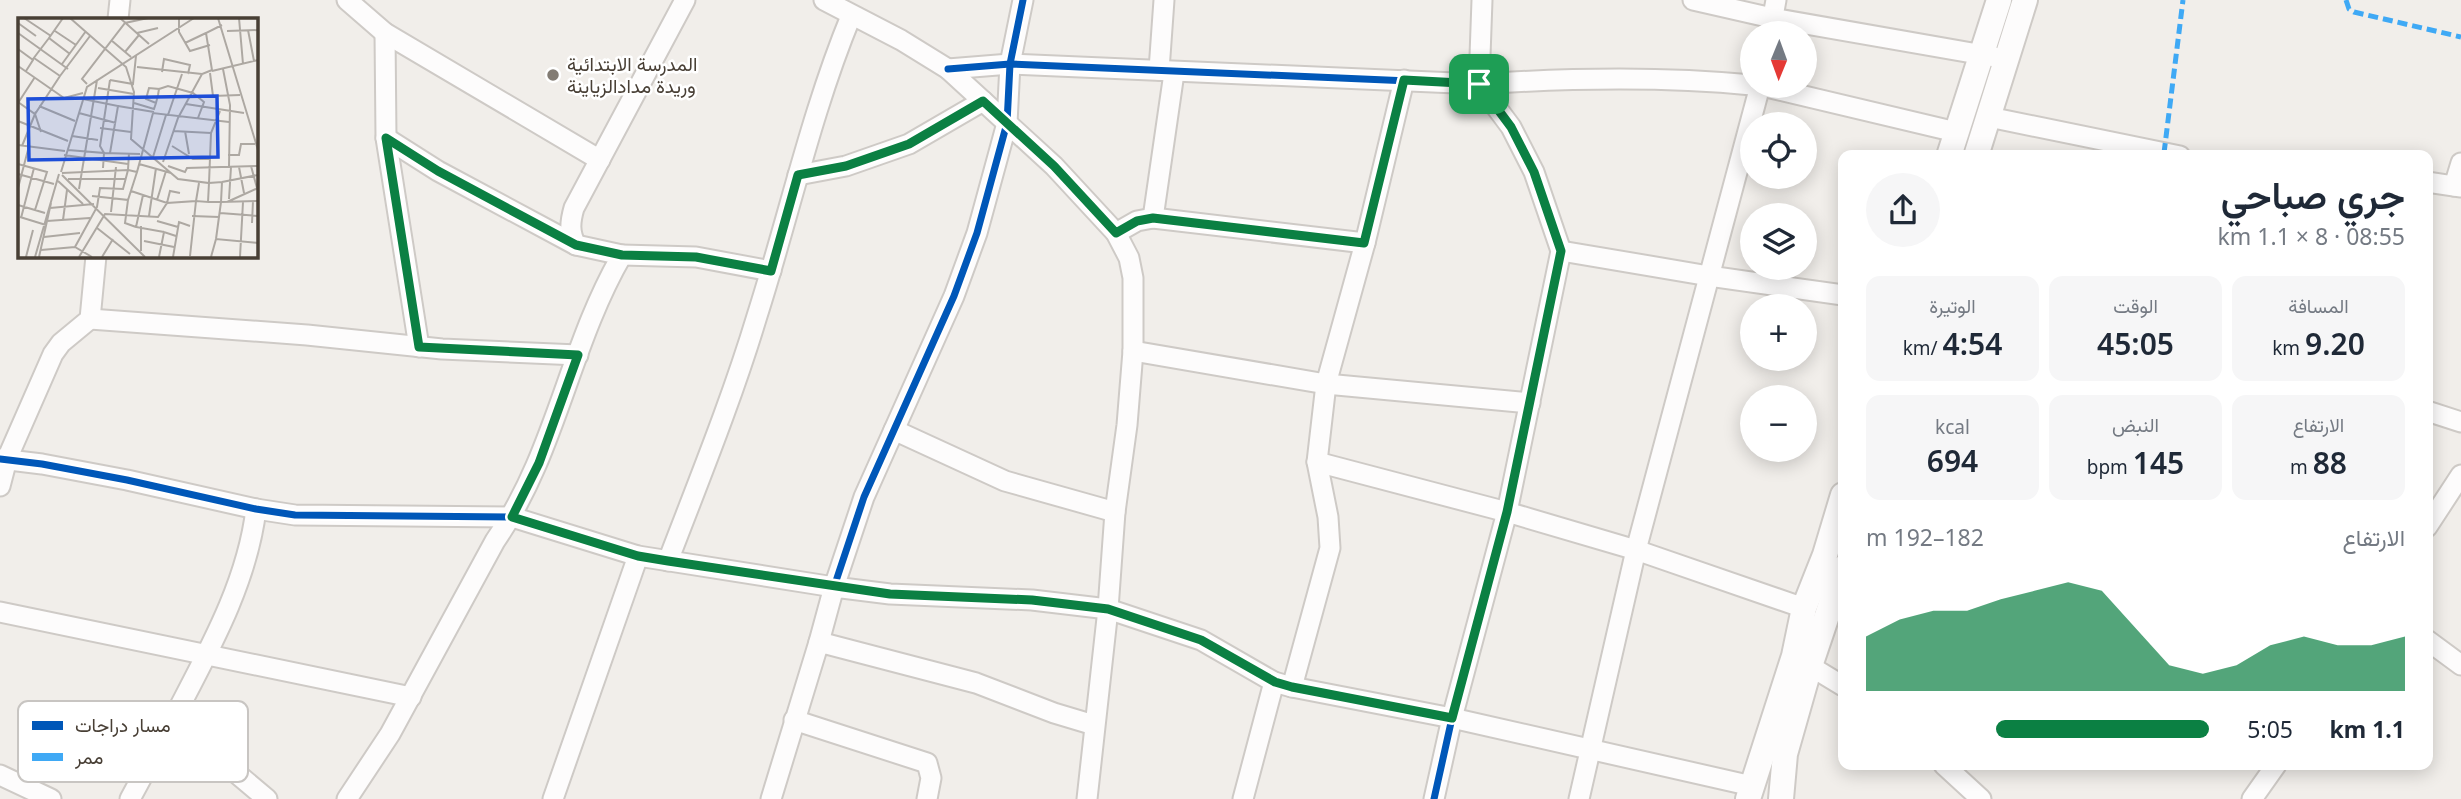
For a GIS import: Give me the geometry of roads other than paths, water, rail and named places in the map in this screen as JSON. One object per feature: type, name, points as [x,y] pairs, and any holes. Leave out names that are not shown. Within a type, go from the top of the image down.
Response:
[{"type":"street","points":[[118,18],[120,0]]},
{"type":"street","points":[[347,0],[385,33],[600,160]]},
{"type":"street","points":[[576,245],[571,236],[574,208],[685,0]]},
{"type":"street","points":[[824,0],[919,50],[948,69],[1054,166],[1116,233],[1129,258],[1133,278],[1133,351],[1087,799]]},
{"type":"street","points":[[771,799],[834,587],[864,497],[957,286],[977,233],[1007,123],[1010,64],[1023,0]]},
{"type":"street","points":[[1153,218],[1166,71],[1164,0]]},
{"type":"street","points":[[1434,799],[1452,718],[1507,512],[1561,251],[1534,172],[1511,127],[1479,84],[1482,0]]},
{"type":"street","points":[[1693,0],[1995,57]]},
{"type":"street","points":[[1978,150],[1989,117],[1999,0]]},
{"type":"street","points":[[1951,150],[1956,132],[2025,0]]},
{"type":"street","points":[[668,561],[745,355],[836,52],[851,16]]},
{"type":"street","points":[[385,33],[386,138],[419,347]]},
{"type":"street","points":[[948,69],[1010,64],[1479,84],[1552,80],[1651,80],[1740,84]]},
{"type":"street","points":[[1243,799],[1330,548],[1328,517],[1317,462],[1326,384],[1404,80]]},
{"type":"street","points":[[1579,799],[1636,550],[1758,98]]},
{"type":"street","points":[[1812,98],[1956,132]]},
{"type":"street","points":[[798,175],[846,166],[909,144],[983,101]]},
{"type":"street","points":[[1989,117],[2151,150]]},
{"type":"street","points":[[386,138],[438,171],[576,245],[622,255],[696,257],[771,271]]},
{"type":"street","points":[[2433,183],[2458,187],[2461,163]]},
{"type":"street","points":[[1116,233],[1137,221],[1153,218],[1364,243]]},
{"type":"street","points":[[1561,251],[1838,294]]},
{"type":"street","points":[[347,799],[390,734],[495,541],[512,517],[539,463],[607,282],[622,255]]},
{"type":"street","points":[[90,319],[96,257]]},
{"type":"street","points":[[0,486],[4,459],[53,354],[61,343],[90,319],[307,335],[419,347],[578,355]]},
{"type":"street","points":[[1133,351],[1326,384],[1530,403]]},
{"type":"street","points":[[2433,413],[2461,422]]},
{"type":"street","points":[[894,430],[1005,481],[1115,513]]},
{"type":"street","points":[[4,459],[154,485],[256,509],[295,515],[512,517],[638,556],[834,587],[890,594],[1032,600],[1108,609],[1201,640],[1283,685],[1589,748],[1750,793],[1794,656],[1804,608],[1825,555],[1838,512]]},
{"type":"street","points":[[1317,462],[1507,512],[1636,550],[1804,608]]},
{"type":"street","points":[[2433,518],[2461,475]]},
{"type":"street","points":[[182,701],[206,656],[247,560],[256,509]]},
{"type":"street","points":[[553,799],[638,556]]},
{"type":"street","points":[[1781,799],[1785,754],[1810,666],[1838,583]]},
{"type":"street","points":[[0,612],[411,697]]},
{"type":"street","points":[[819,642],[976,682],[1054,713],[1094,725]]},
{"type":"street","points":[[2433,644],[2461,665]]},
{"type":"street","points":[[1810,666],[1838,683]]},
{"type":"street","points":[[794,720],[927,763],[931,778],[927,799]]},
{"type":"street","points":[[1950,770],[1982,799]]},
{"type":"street","points":[[2252,799],[2272,770]]},
{"type":"street","points":[[0,775],[51,799]]},
{"type":"street","points":[[130,799],[139,782]]},
{"type":"street","points":[[247,782],[267,799]]},
{"type":"place","name":"المدرسة الابتدائية وريدة مدادالزياينة","points":[[553,75]]}]
